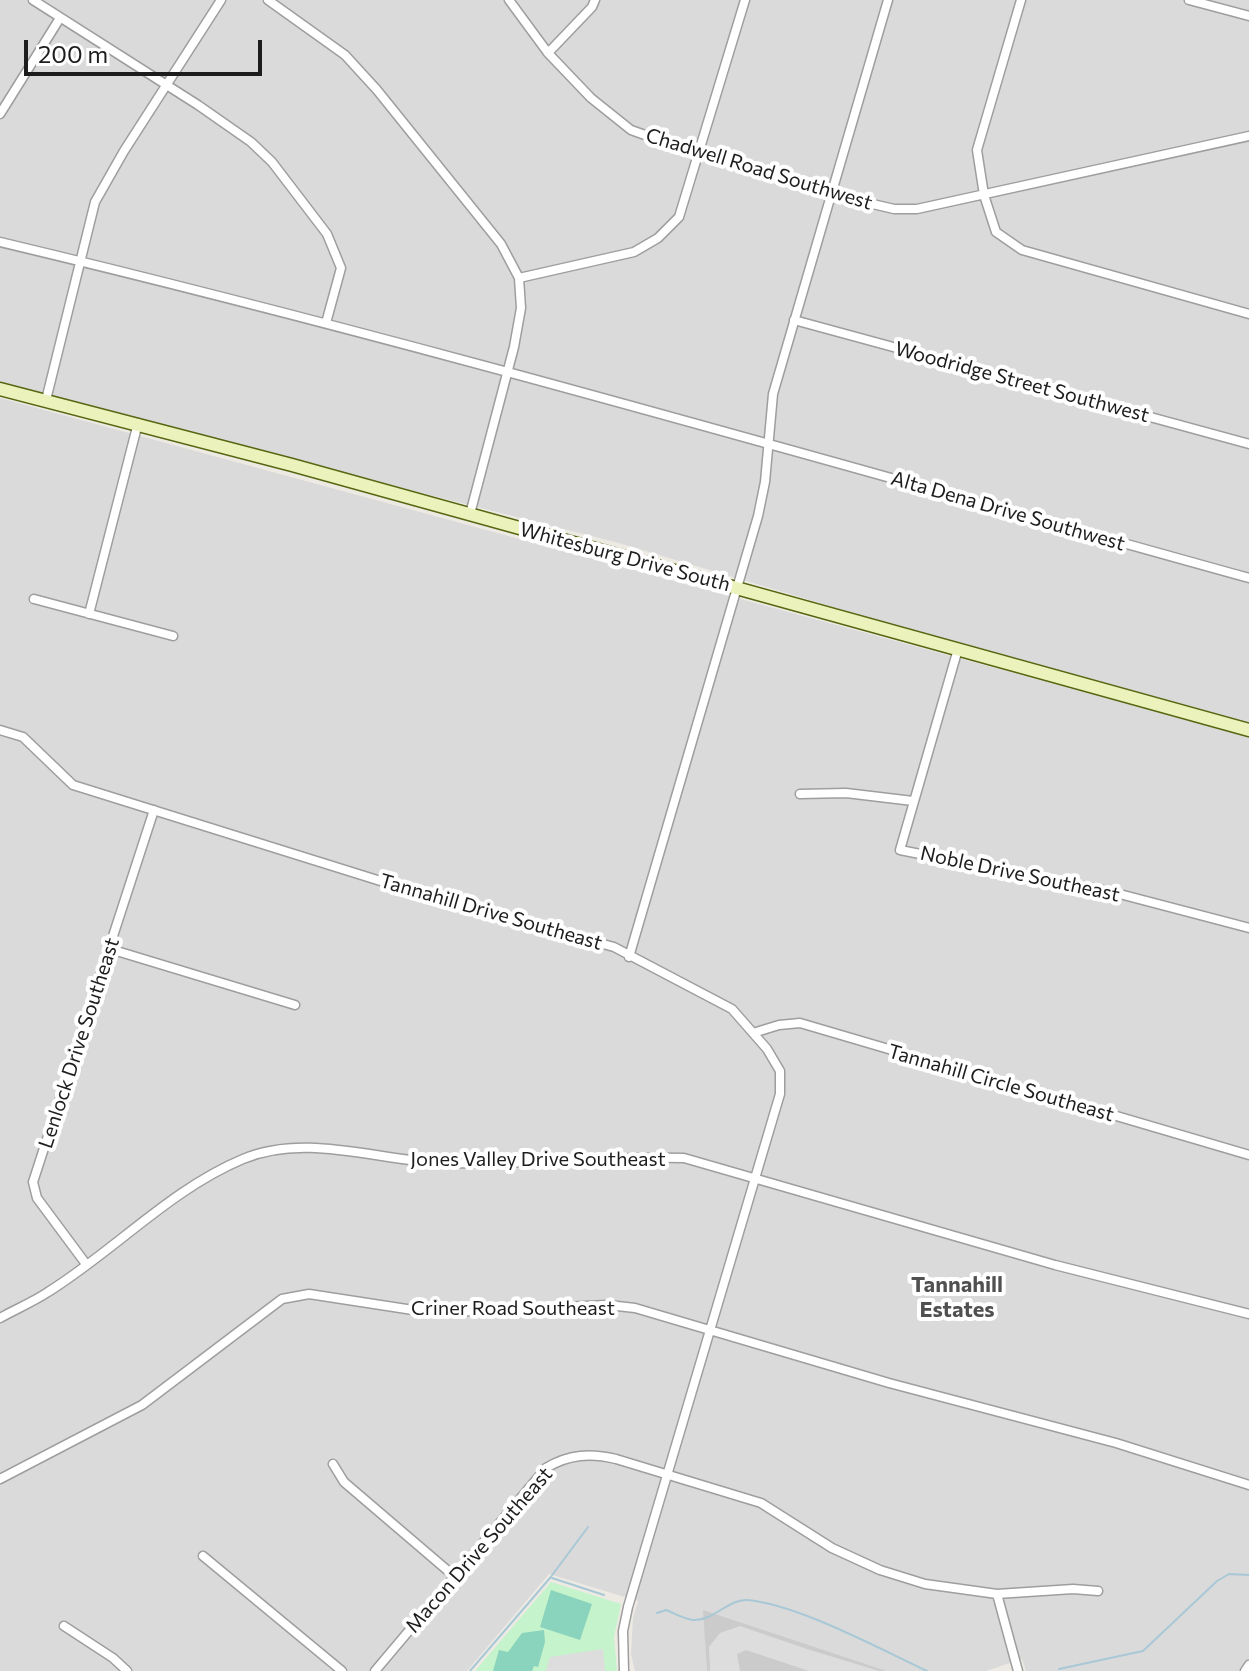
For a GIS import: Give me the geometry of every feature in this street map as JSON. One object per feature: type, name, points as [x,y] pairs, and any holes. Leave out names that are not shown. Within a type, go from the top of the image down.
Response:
[{"type":"main road","name":"Whitesburg Drive South","points":[[0,389],[138,423],[1249,730]]},
{"type":"street","points":[[33,0],[167,85],[251,142],[272,162],[327,234],[341,268],[326,323]]},
{"type":"street","points":[[46,400],[95,202],[221,0]]},
{"type":"street","points":[[268,0],[345,55],[366,78],[501,244],[519,278],[521,308],[470,514]]},
{"type":"street","name":"Chadwell Road Southwest","points":[[509,0],[548,53],[591,98],[631,130],[830,194],[894,209],[917,209],[1249,136]]},
{"type":"street","points":[[548,53],[595,0]]},
{"type":"street","points":[[519,278],[634,252],[658,238],[679,217],[745,0]]},
{"type":"street","points":[[629,957],[738,588],[763,493],[773,394],[888,0]]},
{"type":"street","points":[[1021,0],[977,150],[984,195],[996,232],[1022,250],[1249,314]]},
{"type":"street","points":[[1189,0],[1249,16]]},
{"type":"street","points":[[0,114],[60,18]]},
{"type":"street","points":[[0,242],[326,323],[767,443]]},
{"type":"street","name":"Woodridge Street Southwest","points":[[794,320],[1249,444]]},
{"type":"street","points":[[89,614],[138,423]]},
{"type":"street","name":"Alta Dena Drive Southwest","points":[[767,443],[1249,578]]},
{"type":"street","points":[[34,599],[173,636]]},
{"type":"street","name":"Noble Drive Southeast","points":[[958,649],[900,850],[1112,892],[1249,928]]},
{"type":"street","name":"Tannahill Drive Southeast","points":[[0,730],[23,737],[73,785],[435,898],[614,947],[732,1009],[767,1049],[780,1071],[780,1094],[628,1607],[623,1631],[624,1671]]},
{"type":"street","points":[[800,794],[846,793],[913,801]]},
{"type":"street","name":"Lenlock Drive Southeast","points":[[86,1264],[37,1198],[33,1182],[154,810]]},
{"type":"street","points":[[110,949],[295,1005]]},
{"type":"street","name":"Tannahill Circle Southeast","points":[[753,1033],[779,1025],[800,1023],[1249,1155]]},
{"type":"street","name":"Jones Valley Drive Southeast","points":[[0,1318],[48,1292],[210,1175],[245,1158],[278,1149],[321,1147],[415,1162],[684,1158],[1055,1265],[1249,1314]]},
{"type":"street","name":"Criner Road Southeast","points":[[0,1479],[142,1405],[282,1299],[309,1294],[413,1310],[451,1312],[608,1305],[635,1308],[889,1383],[1116,1443],[1249,1485]]},
{"type":"street","name":"Macon Drive Southeast","points":[[375,1671],[546,1468],[565,1458],[598,1454],[761,1503],[832,1548],[880,1570],[925,1584],[997,1594],[1073,1589],[1098,1591]]},
{"type":"street","points":[[333,1464],[344,1482],[454,1576]]},
{"type":"street","points":[[203,1556],[342,1671]]},
{"type":"street","points":[[997,1594],[1018,1671]]},
{"type":"street","points":[[64,1626],[113,1658],[127,1671]]},
{"type":"street","points":[[1245,1671],[1249,1665]]},
{"type":"shaded area","points":[[0,0],[1249,0],[1249,731],[619,543],[0,386]]},
{"type":"shaded area","points":[[0,398],[1249,737],[1249,1671],[1026,1671],[1022,1659],[986,1671],[887,1671],[704,1611],[707,1671],[635,1671],[631,1654],[633,1618],[638,1601],[549,1574],[467,1671],[0,1671]]},
{"type":"shaded area","points":[[703,1610],[887,1671],[707,1671]]},
{"type":"shaded area","points":[[740,1626],[879,1671],[809,1671],[746,1650],[737,1654],[740,1671],[710,1671],[709,1647],[720,1633]]},
{"type":"shaded area","points":[[603,1649],[605,1671],[546,1671],[550,1657]]},
{"type":"green space","points":[[551,1582],[621,1604],[614,1637],[617,1671],[475,1671]]},
{"type":"green space","points":[[551,1590],[592,1604],[580,1640],[540,1627]]},
{"type":"green space","points":[[544,1630],[545,1642],[538,1667],[534,1666],[532,1671],[493,1671],[499,1650],[508,1652],[522,1633]]},
{"type":"waterway","points":[[470,1671],[550,1578],[588,1527]]},
{"type":"waterway","points":[[1059,1669],[1143,1651],[1217,1581],[1229,1574],[1249,1575]]},
{"type":"waterway","points":[[552,1578],[604,1595]]},
{"type":"waterway","points":[[657,1613],[666,1610],[695,1620],[709,1617],[740,1601],[767,1603],[814,1618],[927,1671]]},
{"type":"district","name":"Tannahill Estates","points":[[957,1298]]}]
